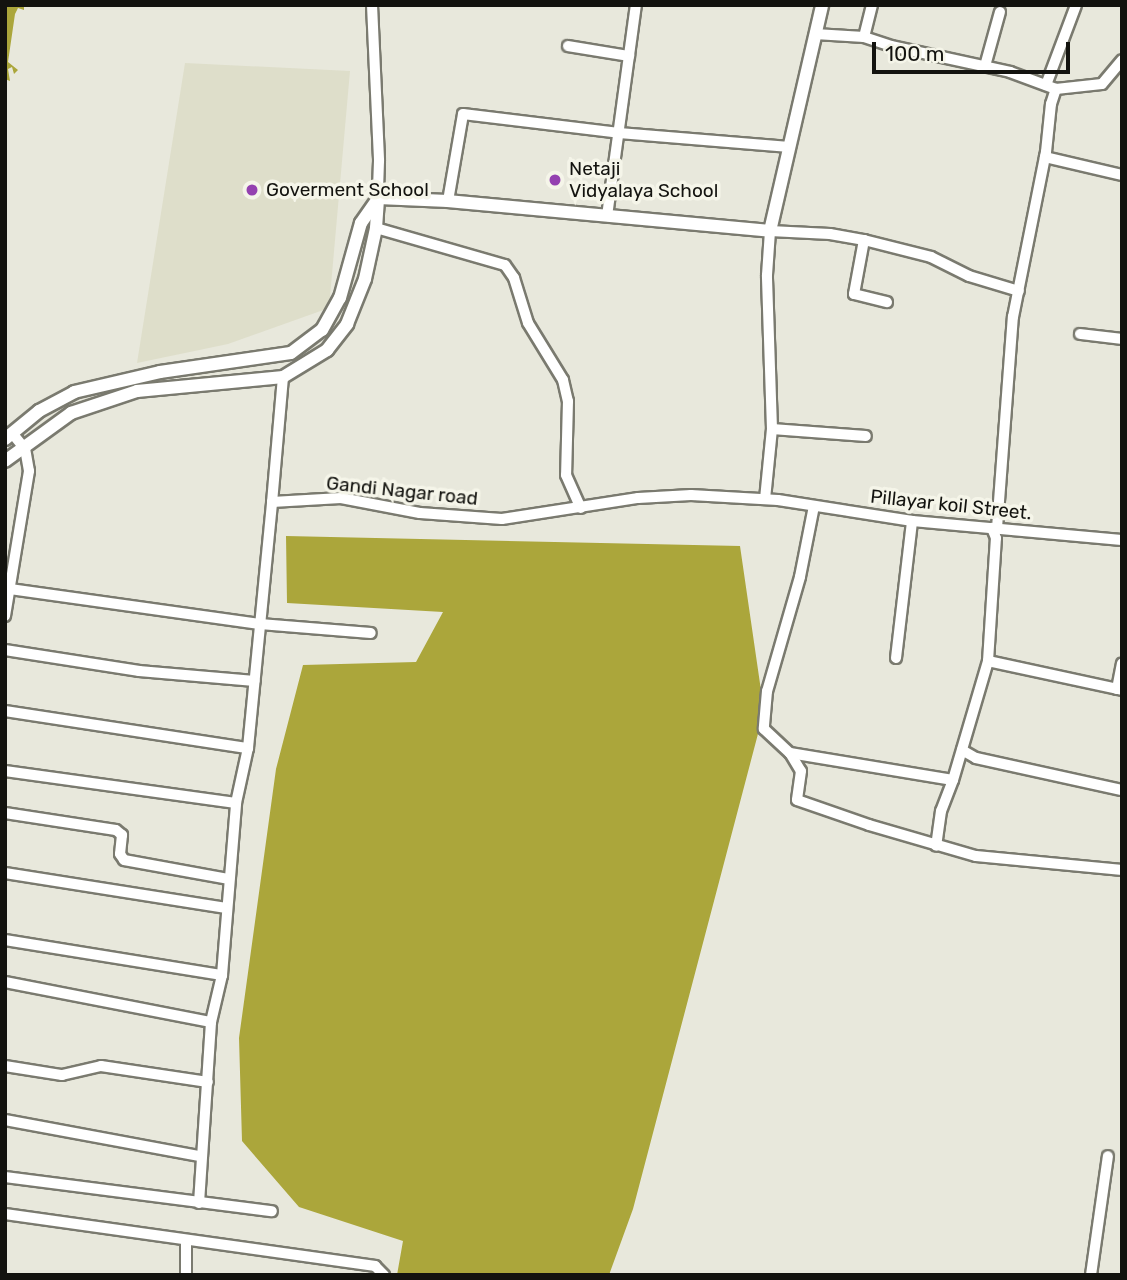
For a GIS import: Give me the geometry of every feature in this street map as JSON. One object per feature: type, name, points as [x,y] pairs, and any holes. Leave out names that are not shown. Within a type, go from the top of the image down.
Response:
[{"type":"street","points":[[5,461],[26,449],[71,413],[137,391],[283,377],[327,350],[347,324],[365,279],[376,228],[379,162],[372,5]]},
{"type":"street","points":[[607,216],[636,5]]},
{"type":"street","points":[[765,499],[772,429],[767,275],[770,231],[822,5]]},
{"type":"street","points":[[864,37],[872,5]]},
{"type":"street","points":[[936,846],[941,811],[953,780],[988,661],[1005,400],[1018,291],[1045,157],[1051,87],[1076,5]]},
{"type":"street","points":[[985,66],[1000,12]]},
{"type":"street","points":[[816,34],[864,37],[891,46],[985,66],[1051,87],[1102,84],[1122,60]]},
{"type":"street","points":[[568,46],[629,56]]},
{"type":"street","points":[[448,201],[463,114],[619,133],[789,147]]},
{"type":"street","points":[[1045,157],[1122,175]]},
{"type":"street","points":[[378,198],[448,201],[770,231],[830,234],[931,257],[969,276],[1018,291]]},
{"type":"street","points":[[5,616],[29,471],[26,449],[9,437],[39,411],[74,392],[147,374],[291,353],[322,330],[328,320],[340,298],[361,223],[378,198]]},
{"type":"street","points":[[376,228],[505,265],[514,278],[528,323],[562,380],[568,401],[566,475],[581,508]]},
{"type":"street","points":[[864,240],[853,294],[887,302]]},
{"type":"street","points":[[1080,334],[1122,339]]},
{"type":"street","points":[[199,1203],[200,1156],[211,1022],[222,975],[236,803],[248,748],[283,377]]},
{"type":"street","points":[[772,429],[866,436]]},
{"type":"street","name":"Gandi Nagar road","points":[[272,502],[341,498],[420,513],[502,519],[638,498],[691,495],[778,500]]},
{"type":"street","name":"Pillayar koil Street.","points":[[778,500],[912,521],[1122,540]]},
{"type":"street","points":[[814,506],[800,577],[767,691],[764,729],[790,753],[801,771],[797,800],[936,846],[976,856],[1122,870]]},
{"type":"street","points":[[896,657],[912,521]]},
{"type":"street","points":[[10,589],[260,624],[371,634]]},
{"type":"street","points":[[5,650],[139,671],[255,681]]},
{"type":"street","points":[[988,661],[1120,689],[1122,663]]},
{"type":"street","points":[[5,711],[248,748]]},
{"type":"street","points":[[962,750],[976,758],[1122,790]]},
{"type":"street","points":[[790,753],[953,780]]},
{"type":"street","points":[[5,771],[236,803]]},
{"type":"street","points":[[5,813],[116,830],[122,835],[120,854],[124,860],[229,879]]},
{"type":"street","points":[[5,873],[226,908]]},
{"type":"street","points":[[5,940],[222,975]]},
{"type":"street","points":[[5,982],[211,1022]]},
{"type":"street","points":[[5,1066],[62,1075],[101,1066],[208,1082]]},
{"type":"street","points":[[5,1121],[200,1156]]},
{"type":"street","points":[[1091,1275],[1108,1156]]},
{"type":"street","points":[[5,1177],[272,1211]]},
{"type":"street","points":[[5,1214],[375,1266],[384,1275]]},
{"type":"street","points":[[186,1240],[186,1275]]},
{"type":"shaded area","points":[[5,5],[24,5],[24,10],[18,8],[15,14],[8,62],[18,70],[14,74],[12,67],[8,69],[10,81],[5,79]]},
{"type":"shaded area","name":"Goverment School","points":[[185,63],[350,71],[329,308],[228,344],[137,363]]},
{"type":"shaded area","points":[[286,536],[740,546],[764,711],[633,1209],[609,1275],[397,1275],[403,1241],[299,1207],[242,1141],[239,1038],[276,769],[303,665],[416,662],[443,612],[287,603]]},
{"type":"place","name":"Netaji Vidyalaya School","points":[[555,180]]},
{"type":"place","name":"Goverment School","points":[[252,190]]}]
